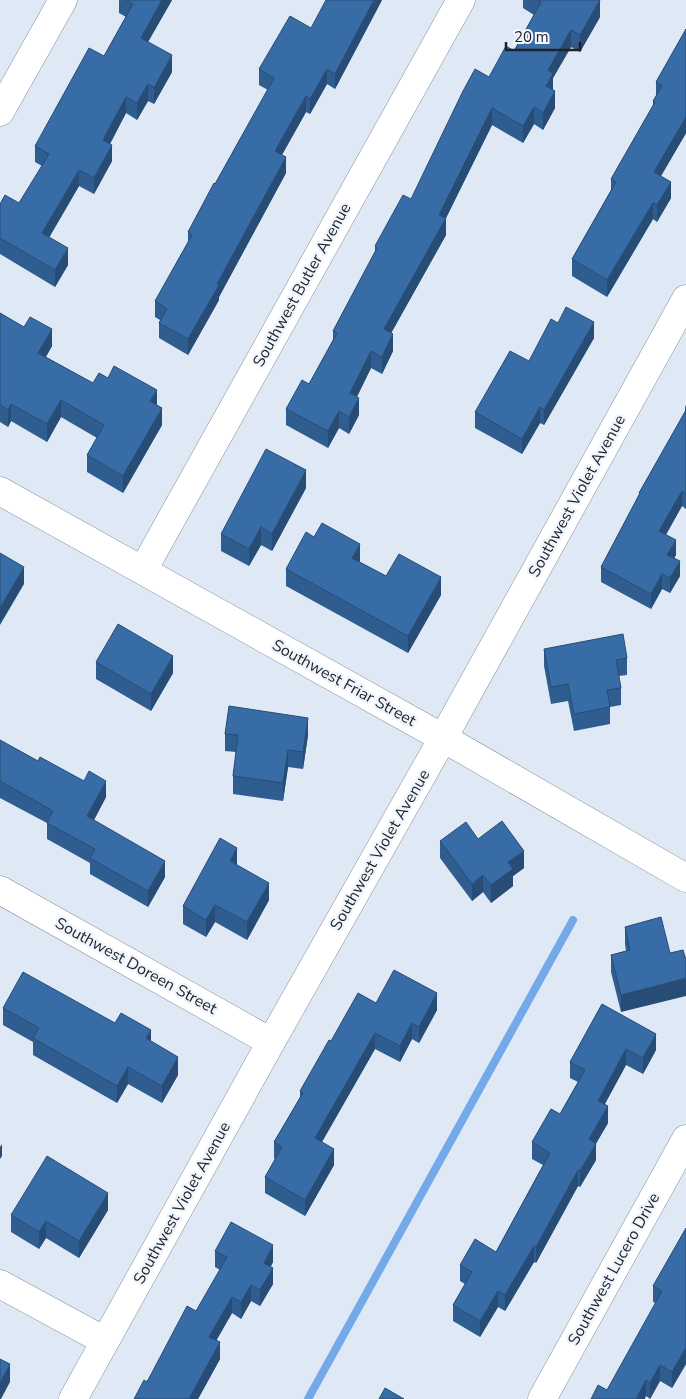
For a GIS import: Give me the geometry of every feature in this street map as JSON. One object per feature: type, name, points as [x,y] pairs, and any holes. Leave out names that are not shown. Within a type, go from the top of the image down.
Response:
[{"type":"street","points":[[0,112],[63,0]]},
{"type":"street","name":"Southwest Butler Avenue","points":[[143,570],[461,0]]},
{"type":"street","name":"Southwest Violet Avenue","points":[[73,1399],[686,299]]},
{"type":"street","name":"Southwest Friar Street","points":[[0,491],[443,738],[686,878]]},
{"type":"street","name":"Southwest Doreen Street","points":[[0,890],[272,1042]]},
{"type":"street","name":"Southwest Lucero Drive","points":[[542,1399],[686,1139]]},
{"type":"street","points":[[0,1284],[104,1341]]},
{"type":"building","points":[[126,0],[162,0],[141,38],[172,55],[154,88],[148,84],[137,103],[126,97],[103,140],[112,145],[94,178],[79,170],[42,233],[68,248],[55,270],[0,238],[0,204],[5,195],[19,203],[49,154],[35,146],[89,48],[104,56],[133,4]]},
{"type":"building","points":[[326,0],[374,0],[335,74],[327,69],[310,99],[306,96],[275,151],[286,157],[217,284],[219,285],[188,339],[159,323],[167,309],[155,301],[192,235],[188,232],[214,183],[274,78],[259,69],[290,16],[311,28]]},
{"type":"building","points":[[538,0],[600,0],[580,35],[571,30],[548,70],[553,74],[546,86],[555,91],[543,113],[534,107],[523,126],[492,108],[439,215],[446,218],[384,329],[393,334],[382,357],[371,351],[350,393],[359,398],[349,417],[339,411],[328,431],[286,409],[302,380],[309,384],[337,333],[333,331],[377,248],[375,246],[403,195],[411,199],[475,69],[489,77],[506,46],[514,51],[541,2]]},
{"type":"building","points":[[686,29],[686,117],[654,172],[671,182],[657,205],[653,203],[607,280],[572,259],[616,182],[611,179],[655,102],[653,101],[662,86],[656,82]]},
{"type":"building","points":[[566,307],[594,322],[544,410],[540,407],[522,439],[475,412],[510,351],[529,361],[551,319],[558,323]]},
{"type":"building","points":[[0,313],[24,327],[30,317],[52,329],[38,353],[93,383],[99,373],[108,378],[114,366],[157,390],[150,401],[162,408],[123,476],[87,455],[104,425],[61,400],[47,424],[11,404],[8,410],[0,405]]},
{"type":"building","points":[[686,410],[686,494],[682,491],[659,531],[676,540],[667,555],[680,561],[670,578],[662,574],[651,594],[601,567],[639,493]]},
{"type":"building","points":[[266,449],[306,470],[272,534],[261,527],[249,549],[221,534]]},
{"type":"building","points":[[322,523],[360,544],[352,558],[386,576],[399,554],[441,577],[408,636],[286,569],[306,532],[314,537]]},
{"type":"building","points":[[0,553],[24,567],[0,608]]},
{"type":"building","points":[[118,624],[173,656],[151,694],[96,662]]},
{"type":"building","points":[[623,634],[627,658],[616,660],[621,688],[607,690],[610,707],[574,714],[568,684],[551,687],[544,649]]},
{"type":"building","points":[[229,706],[308,718],[303,752],[288,750],[283,783],[233,776],[238,735],[225,734]]},
{"type":"building","points":[[0,740],[38,761],[40,757],[84,781],[89,771],[106,781],[87,816],[165,861],[148,891],[90,858],[95,849],[47,823],[53,811],[0,781]]},
{"type":"building","points":[[502,821],[524,851],[508,862],[513,869],[491,885],[483,875],[472,884],[440,841],[466,822],[478,839]]},
{"type":"building","points":[[220,838],[237,848],[230,861],[269,883],[247,922],[215,905],[206,920],[183,906]]},
{"type":"building","points":[[661,917],[670,953],[683,950],[686,960],[686,978],[621,995],[611,955],[630,950],[625,927]]},
{"type":"building","points":[[394,970],[437,993],[419,1027],[412,1023],[400,1046],[375,1033],[315,1138],[334,1149],[305,1200],[265,1177],[282,1147],[274,1142],[303,1093],[300,1091],[358,993],[376,1003]]},
{"type":"building","points":[[23,972],[115,1023],[121,1013],[151,1030],[146,1038],[178,1057],[162,1086],[128,1067],[117,1086],[33,1038],[39,1028],[3,1008]]},
{"type":"building","points":[[602,1004],[656,1034],[643,1058],[626,1049],[598,1101],[608,1106],[589,1139],[596,1144],[580,1171],[578,1170],[536,1247],[534,1246],[505,1295],[498,1291],[480,1321],[453,1305],[472,1272],[460,1265],[475,1239],[496,1252],[550,1153],[532,1142],[551,1109],[560,1114],[585,1070],[570,1062]]},
{"type":"building","points":[[47,1156],[108,1193],[79,1241],[46,1221],[39,1232],[11,1215]]},
{"type":"building","points":[[231,1222],[273,1245],[264,1263],[273,1268],[260,1290],[251,1285],[241,1302],[232,1297],[209,1337],[220,1342],[189,1399],[134,1399],[144,1380],[147,1382],[187,1306],[196,1311],[227,1257],[215,1251]]},
{"type":"building","points":[[686,1228],[686,1348],[672,1372],[660,1365],[650,1383],[646,1380],[636,1399],[591,1399],[598,1385],[607,1390],[662,1291],[653,1286]]},
{"type":"building","points":[[0,1359],[10,1364],[0,1383]]},
{"type":"building","points":[[385,1388],[404,1399],[379,1399]]},
{"type":"waterway","points":[[308,1399],[573,920]]}]
